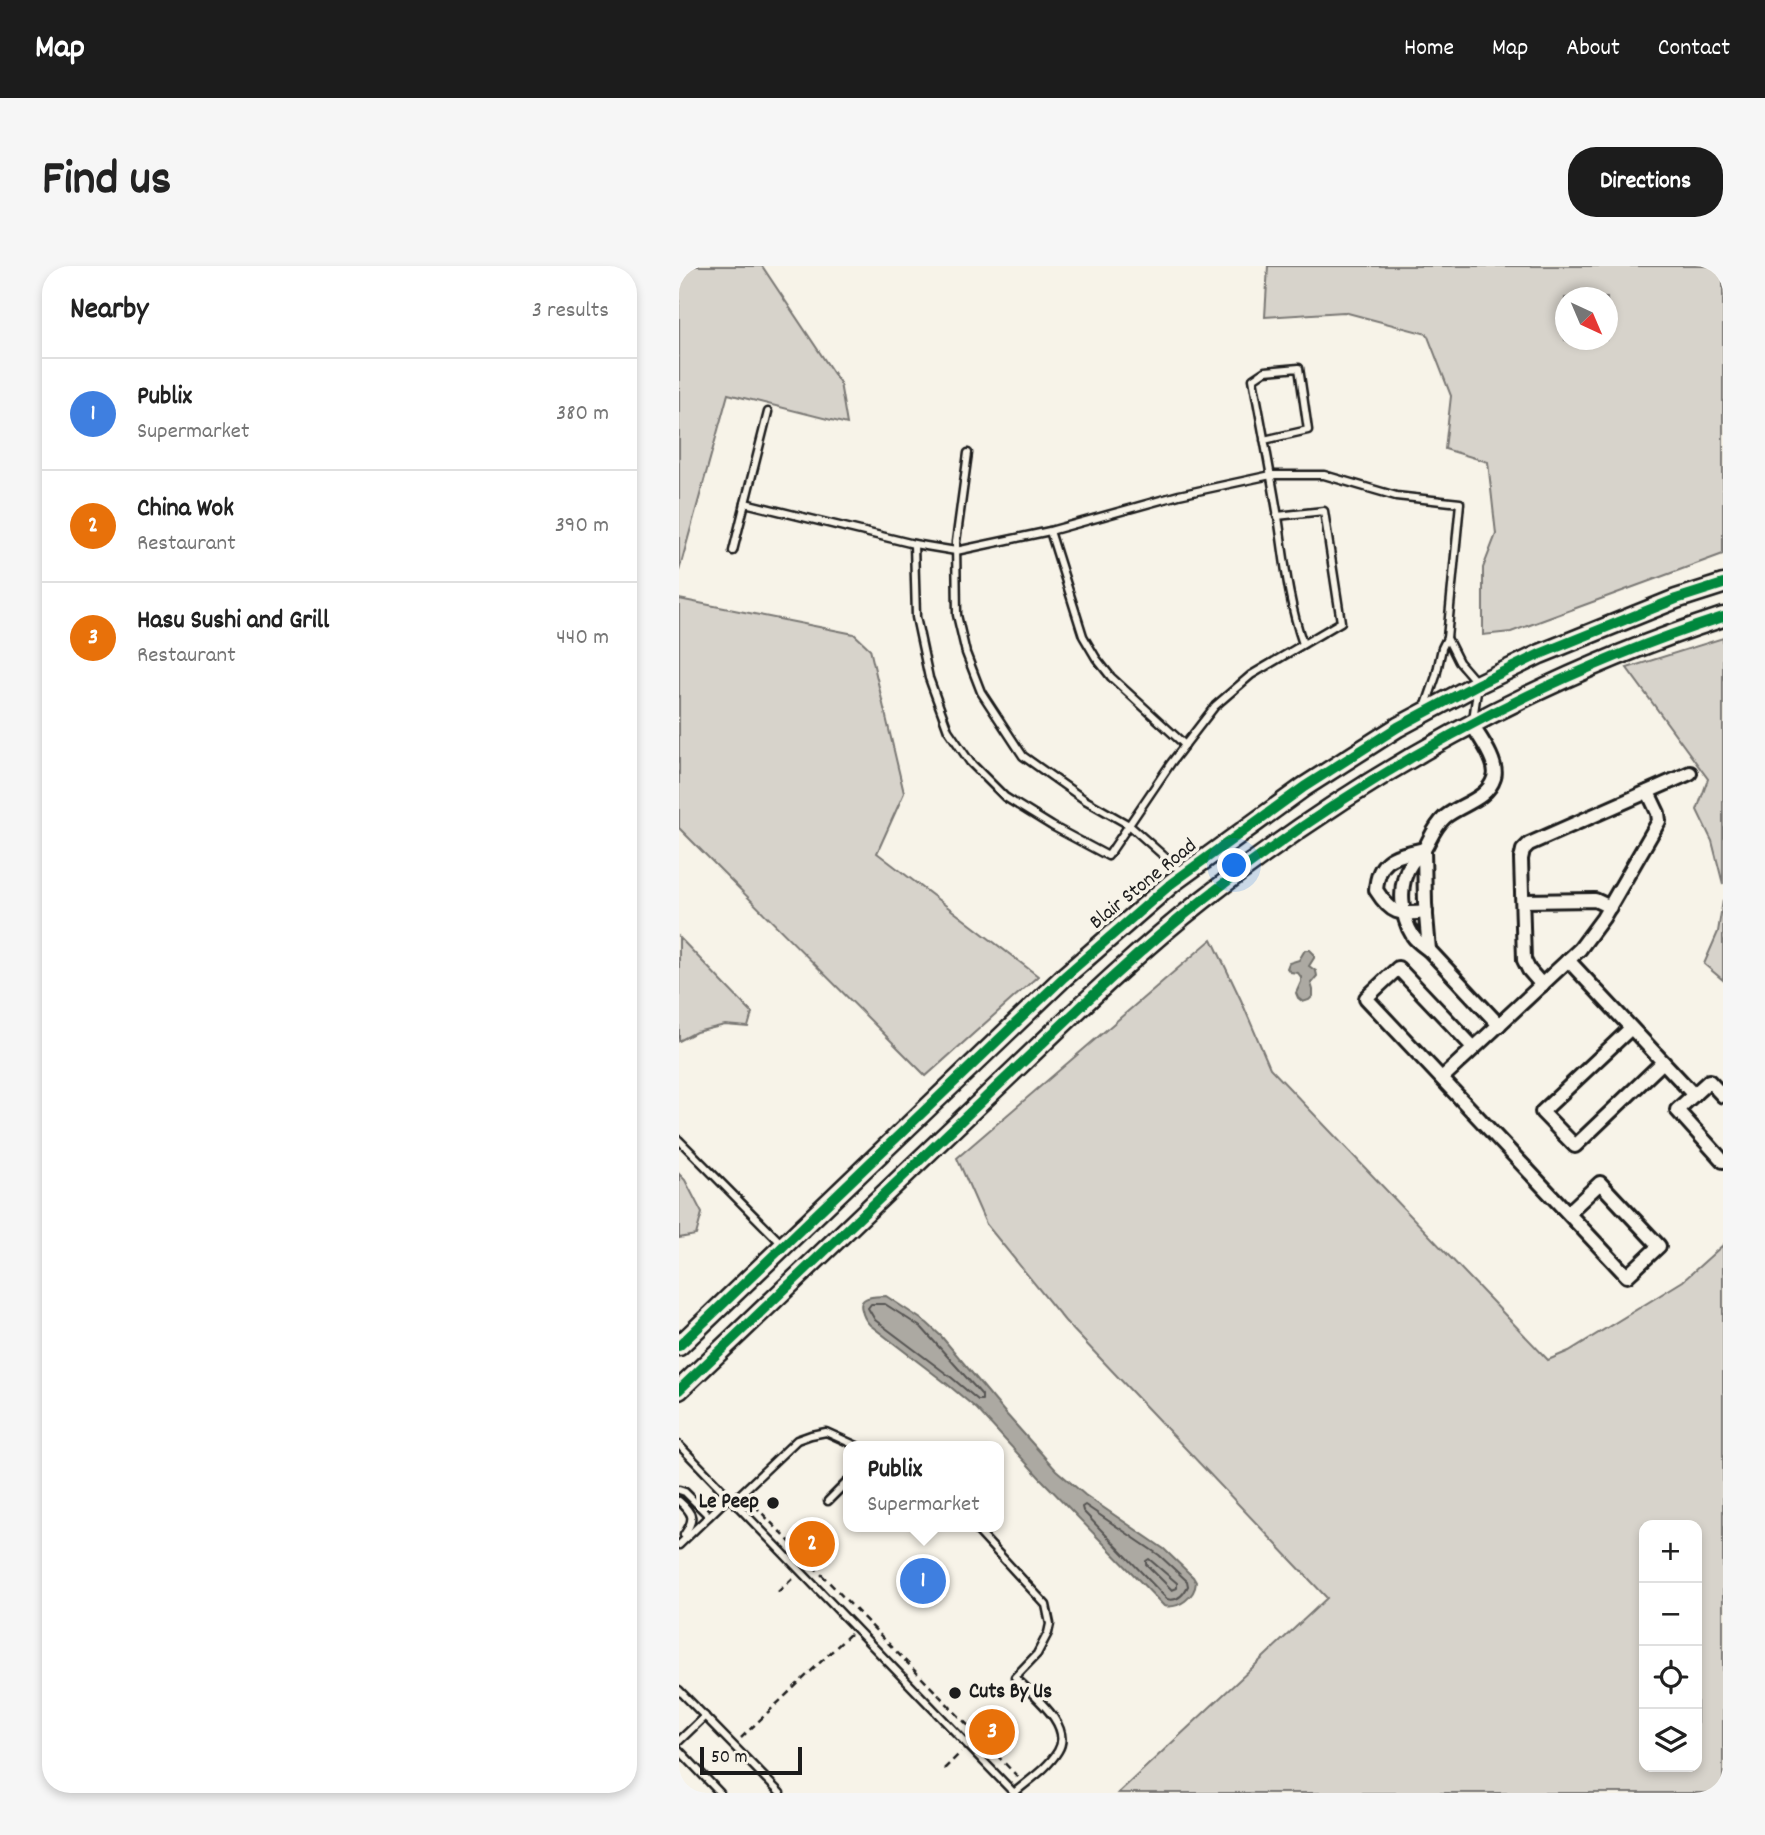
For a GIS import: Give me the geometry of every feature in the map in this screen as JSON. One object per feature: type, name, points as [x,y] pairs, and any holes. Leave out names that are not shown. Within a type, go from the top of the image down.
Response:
[{"type":"main road","name":"Blair Stone Road","points":[[679,1346],[1064,977],[1184,874],[1304,787],[1398,727],[1478,684],[1553,649],[1676,599],[1723,584]]},
{"type":"main road","points":[[679,1390],[1106,983],[1203,899],[1319,814],[1415,755],[1550,684],[1723,617]]},
{"type":"street","points":[[1472,725],[1496,769],[1495,777],[1483,794],[1439,823],[1424,849],[1409,866],[1402,902],[1413,936],[1499,1025]]},
{"type":"street","points":[[1542,985],[1524,960],[1523,850],[1529,844],[1690,773]]},
{"type":"street","points":[[1442,1078],[1580,949],[1610,907],[1659,821],[1648,792]]},
{"type":"street","points":[[1424,849],[1429,950]]},
{"type":"street","points":[[1424,849],[1387,860],[1380,869],[1375,890],[1392,911],[1405,914],[1426,912]]},
{"type":"street","points":[[1523,901],[1595,900],[1610,907]]},
{"type":"street","points":[[1568,960],[1694,1094]]},
{"type":"street","points":[[1474,1048],[1398,968],[1366,998],[1627,1276],[1659,1246],[1600,1183],[1568,1213]]},
{"type":"street","points":[[1631,1028],[1542,1112],[1575,1146],[1663,1062]]},
{"type":"street","points":[[1723,1096],[1709,1081],[1677,1110],[1723,1161]]},
{"type":"lane","points":[[1264,440],[1308,430],[1299,368],[1265,371],[1253,379],[1293,616],[1303,644]]},
{"type":"lane","points":[[733,551],[768,412]]},
{"type":"lane","points":[[968,453],[957,551],[957,615],[966,653],[981,692],[1023,756],[1041,771],[1129,825],[1184,874]]},
{"type":"lane","points":[[744,503],[914,544],[957,551],[1050,531],[1179,495],[1271,475],[1324,475],[1396,496],[1460,503],[1447,638],[1424,714]]},
{"type":"lane","points":[[914,544],[916,617],[929,678],[948,730],[970,762],[1005,797],[1108,856],[1215,706],[1251,675],[1341,622],[1324,511],[1277,516]]},
{"type":"lane","points":[[1050,531],[1076,617],[1096,658],[1111,677],[1185,746]]},
{"type":"lane","points":[[1447,638],[1459,662],[1478,684],[1472,725]]},
{"type":"lane","points":[[679,1140],[784,1246]]},
{"type":"lane","points":[[679,1544],[797,1440],[826,1432],[846,1441]]},
{"type":"lane","points":[[679,1445],[1014,1793],[1048,1764],[1059,1750],[1062,1740],[1052,1714],[1015,1677],[1037,1654],[1050,1624],[1046,1605],[1040,1597],[979,1532]]},
{"type":"lane","points":[[828,1501],[843,1486]]},
{"type":"lane","points":[[679,1490],[685,1492],[709,1516]]},
{"type":"lane","points":[[679,1501],[692,1516],[692,1523],[679,1544]]},
{"type":"lane","points":[[679,1690],[780,1793]]},
{"type":"lane","points":[[679,1741],[705,1716]]},
{"type":"lane","points":[[679,1750],[720,1793]]},
{"type":"lane","points":[[766,1793],[773,1786]]},
{"type":"path","points":[[757,1492],[754,1499],[756,1507],[1025,1784]]},
{"type":"path","points":[[733,1745],[856,1628]]},
{"type":"shaded area","points":[[679,266],[762,266],[840,383],[847,424],[728,394],[679,571]]},
{"type":"shaded area","points":[[1268,266],[1723,266],[1723,554],[1511,632],[1483,635],[1483,568],[1496,534],[1488,462],[1445,449],[1451,396],[1427,334],[1344,312],[1265,317]]},
{"type":"shaded area","points":[[679,599],[854,634],[870,649],[904,793],[877,853],[1038,976],[926,1076],[679,828]]},
{"type":"shaded area","points":[[1723,638],[1723,884],[1712,841],[1697,810],[1708,779],[1627,668]]},
{"type":"shaded area","points":[[1723,900],[1723,980],[1704,964],[1718,932]]},
{"type":"shaded area","points":[[679,937],[752,1013],[748,1027],[725,1025],[696,1032],[679,1041]]},
{"type":"shaded area","points":[[1212,939],[1270,1068],[1548,1360],[1569,1351],[1683,1281],[1723,1245],[1723,1793],[1118,1793],[1327,1598],[1065,1321],[986,1224],[957,1158]]},
{"type":"shaded area","points":[[679,1174],[685,1180],[702,1213],[696,1235],[679,1238]]},
{"type":"water","points":[[1305,950],[1314,954],[1309,966],[1316,971],[1317,976],[1311,983],[1313,996],[1303,1002],[1296,993],[1301,977],[1287,968],[1289,963],[1299,960]]},
{"type":"water","points":[[886,1296],[927,1323],[941,1336],[1056,1470],[1085,1495],[1164,1549],[1193,1577],[1195,1587],[1185,1601],[1175,1606],[1164,1606],[977,1409],[870,1325],[863,1314],[862,1302],[868,1298]]},
{"type":"cycle path","points":[[679,1346],[1064,977],[1172,883],[1304,787],[1398,727],[1540,654],[1676,599],[1723,584]]},
{"type":"cycle path","points":[[679,1390],[1119,971],[1175,922],[1263,854],[1387,772],[1451,735],[1584,670],[1723,617]]},
{"type":"place","name":"Le Peep","points":[[773,1503]]},
{"type":"place","name":"China Wok","points":[[812,1544]]},
{"type":"place","name":"Publix","points":[[923,1581]]},
{"type":"place","name":"Cuts By Us","points":[[955,1693]]},
{"type":"place","name":"Hasu Sushi and Grill","points":[[992,1732]]}]
